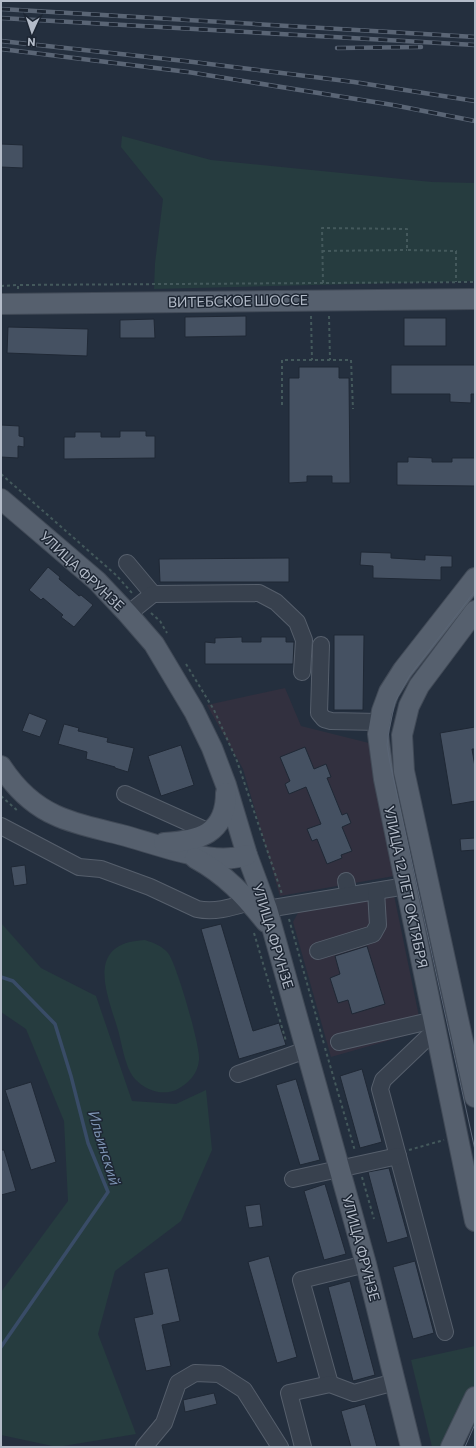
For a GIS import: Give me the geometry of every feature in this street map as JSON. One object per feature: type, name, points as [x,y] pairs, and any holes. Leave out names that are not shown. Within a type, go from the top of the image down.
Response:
[{"type":"main road","name":"ВИТЕБСКОЕ ШОССЕ","points":[[1,304],[475,299]]},
{"type":"main road","name":"УЛИЦА ФРУНЗЕ","points":[[1,499],[97,581],[135,609],[194,711],[212,748],[226,785],[263,913],[306,1050],[366,1264],[411,1447]]},
{"type":"main road","name":"УЛИЦА 12 ЛЕТ ОКТЯБРЯ","points":[[475,578],[403,670],[389,692],[379,722],[379,740],[384,779],[475,1221]]},
{"type":"main road","name":"УЛИЦА 12 ЛЕТ ОКТЯБРЯ","points":[[475,611],[419,686],[409,706],[402,735],[404,771],[475,1097]]},
{"type":"main road","points":[[1,766],[11,781],[32,800],[54,815],[77,823],[186,853],[231,859],[247,855]]},
{"type":"main road","points":[[155,844],[183,842],[196,839],[207,834],[220,822],[224,813],[226,785]]},
{"type":"main road","points":[[186,853],[213,868],[232,883],[263,913]]},
{"type":"main road","points":[[451,1447],[475,1397]]},
{"type":"street","points":[[127,563],[153,594]]},
{"type":"street","points":[[135,609],[153,594],[259,593],[276,602],[297,622],[304,640],[302,672]]},
{"type":"street","points":[[321,646],[319,713],[324,719],[331,721],[379,722]]},
{"type":"street","points":[[124,794],[205,830],[207,834]]},
{"type":"street","points":[[1,826],[79,867],[101,869],[150,887],[197,909],[205,911],[215,910],[263,913],[348,888],[376,891],[406,886]]},
{"type":"street","points":[[318,951],[373,934],[378,925],[376,891]]},
{"type":"street","points":[[339,1042],[435,1028]]},
{"type":"street","points":[[435,1028],[428,1037],[383,1080],[380,1089],[445,1332]]},
{"type":"street","points":[[238,1074],[306,1050]]},
{"type":"street","points":[[294,1179],[397,1155]]},
{"type":"street","points":[[330,1384],[301,1280],[366,1264]]},
{"type":"street","points":[[144,1447],[164,1423],[178,1383],[195,1373],[219,1374],[244,1390],[280,1447]]},
{"type":"street","points":[[303,1447],[289,1393],[330,1384],[354,1393],[395,1382]]},
{"type":"path","points":[[323,283],[322,228],[407,229],[407,250]]},
{"type":"path","points":[[322,251],[456,251],[456,282]]},
{"type":"path","points":[[1,286],[475,282]]},
{"type":"path","points":[[18,285],[18,290]]},
{"type":"path","points":[[311,311],[312,360]]},
{"type":"path","points":[[330,311],[330,360]]},
{"type":"path","points":[[282,405],[282,360],[350,360],[353,409]]},
{"type":"path","points":[[1,474],[116,575],[135,609]]},
{"type":"path","points":[[397,1155],[450,1138]]},
{"type":"shaded area","points":[[285,688],[301,726],[369,743],[400,875],[280,896],[243,769],[207,705]]},
{"type":"shaded area","points":[[394,895],[422,1031],[331,1057],[293,922],[299,911]]},
{"type":"green space","points":[[122,136],[211,160],[432,182],[475,183],[475,281],[154,289],[155,263],[163,199],[121,147]]},
{"type":"green space","points":[[1,923],[41,968],[96,996],[132,1101],[176,1104],[206,1090],[212,1150],[181,1221],[115,1271],[98,1334],[136,1434],[57,1447],[1,1435],[1,1292],[68,1201],[64,1121],[26,1029],[1,1012]]},
{"type":"green space","points":[[145,940],[163,948],[172,960],[187,1005],[199,1052],[197,1070],[192,1078],[185,1085],[171,1092],[154,1091],[139,1083],[135,1079],[124,1056],[106,986],[104,972],[107,960],[114,950],[126,943]]},
{"type":"green space","points":[[475,1346],[475,1400],[453,1447],[432,1447],[411,1360]]},
{"type":"building","points":[[1,144],[23,145],[23,168],[1,167]]},
{"type":"building","points":[[246,316],[246,336],[185,337],[185,317]]},
{"type":"building","points":[[404,318],[446,318],[446,346],[404,346]]},
{"type":"building","points":[[154,319],[155,338],[120,338],[120,320]]},
{"type":"building","points":[[8,327],[88,329],[87,356],[7,353]]},
{"type":"building","points":[[391,365],[475,365],[475,394],[471,394],[471,403],[450,402],[450,394],[391,394]]},
{"type":"building","points":[[299,367],[339,367],[339,378],[349,378],[350,483],[332,483],[332,476],[307,476],[307,482],[289,483],[289,378],[299,378]]},
{"type":"building","points":[[1,425],[19,426],[19,436],[24,437],[24,447],[18,446],[18,458],[1,457]]},
{"type":"building","points":[[120,431],[146,431],[146,436],[155,436],[155,458],[64,459],[64,437],[75,437],[75,432],[101,432],[101,437],[120,437]]},
{"type":"building","points":[[408,457],[432,458],[432,462],[452,462],[452,458],[475,458],[475,486],[397,485],[397,462],[408,462]]},
{"type":"building","points":[[361,552],[391,553],[391,558],[425,560],[425,555],[452,556],[452,567],[441,567],[441,580],[373,578],[373,566],[360,565]]},
{"type":"building","points":[[289,558],[289,582],[160,582],[159,559]]},
{"type":"building","points":[[48,567],[60,577],[59,579],[79,596],[81,595],[93,605],[74,627],[61,617],[63,615],[43,598],[41,600],[29,590]]},
{"type":"building","points":[[334,635],[364,635],[363,710],[334,710]]},
{"type":"building","points":[[242,637],[242,642],[261,642],[261,637],[286,637],[286,642],[294,642],[293,664],[205,664],[205,642],[215,643],[215,638]]},
{"type":"building","points":[[29,713],[47,720],[40,737],[22,731]]},
{"type":"building","points":[[64,724],[79,728],[78,731],[108,738],[107,742],[134,748],[128,772],[86,759],[87,752],[58,744]]},
{"type":"building","points":[[475,727],[475,749],[472,749],[475,767],[475,801],[452,805],[440,733]]},
{"type":"building","points":[[181,745],[194,785],[161,796],[148,756]]},
{"type":"building","points":[[305,747],[314,769],[326,764],[331,777],[327,778],[342,815],[347,813],[351,823],[342,827],[352,851],[341,855],[342,858],[327,864],[317,839],[312,841],[307,829],[321,824],[306,787],[289,794],[285,784],[290,781],[280,757]]},
{"type":"building","points":[[475,838],[475,850],[461,851],[460,839]]},
{"type":"building","points":[[25,865],[27,884],[14,886],[11,867]]},
{"type":"building","points":[[221,924],[253,1031],[279,1023],[286,1045],[239,1059],[201,929]]},
{"type":"building","points":[[367,946],[385,1004],[352,1014],[348,1000],[338,1003],[330,978],[340,974],[335,956]]},
{"type":"building","points":[[362,1069],[382,1142],[360,1148],[340,1076]]},
{"type":"building","points":[[296,1079],[320,1160],[300,1165],[276,1085]]},
{"type":"building","points":[[31,1082],[56,1162],[31,1170],[5,1090]]},
{"type":"building","points":[[1,1150],[4,1150],[16,1191],[1,1195]]},
{"type":"building","points":[[389,1168],[408,1237],[387,1243],[368,1172]]},
{"type":"building","points":[[325,1184],[346,1254],[324,1260],[304,1191]]},
{"type":"building","points":[[260,1204],[263,1226],[249,1228],[245,1206]]},
{"type":"building","points":[[269,1256],[297,1357],[277,1363],[248,1262]]},
{"type":"building","points":[[415,1261],[434,1333],[413,1339],[393,1267]]},
{"type":"building","points":[[168,1268],[180,1321],[162,1325],[171,1366],[146,1371],[134,1318],[153,1314],[144,1273]]},
{"type":"building","points":[[350,1281],[375,1375],[353,1381],[328,1287]]},
{"type":"building","points":[[214,1393],[217,1404],[185,1412],[183,1400]]},
{"type":"building","points":[[365,1404],[377,1447],[351,1447],[341,1411]]},
{"type":"waterway","name":"Ильинский","points":[[1,977],[13,981],[55,1024],[71,1076],[88,1143],[108,1192],[1,1347]]},
{"type":"tram line","points":[[475,591],[410,675],[395,702],[387,745],[475,1150]]},
{"type":"tram line","points":[[465,1447],[475,1424]]},
{"type":"railway","points":[[1,9],[475,37]]},
{"type":"railway","points":[[1,18],[475,45]]},
{"type":"railway","points":[[1,41],[185,61],[354,82],[475,101]]},
{"type":"railway","points":[[337,48],[421,47]]},
{"type":"railway","points":[[1,49],[188,72],[393,105],[475,121]]}]
